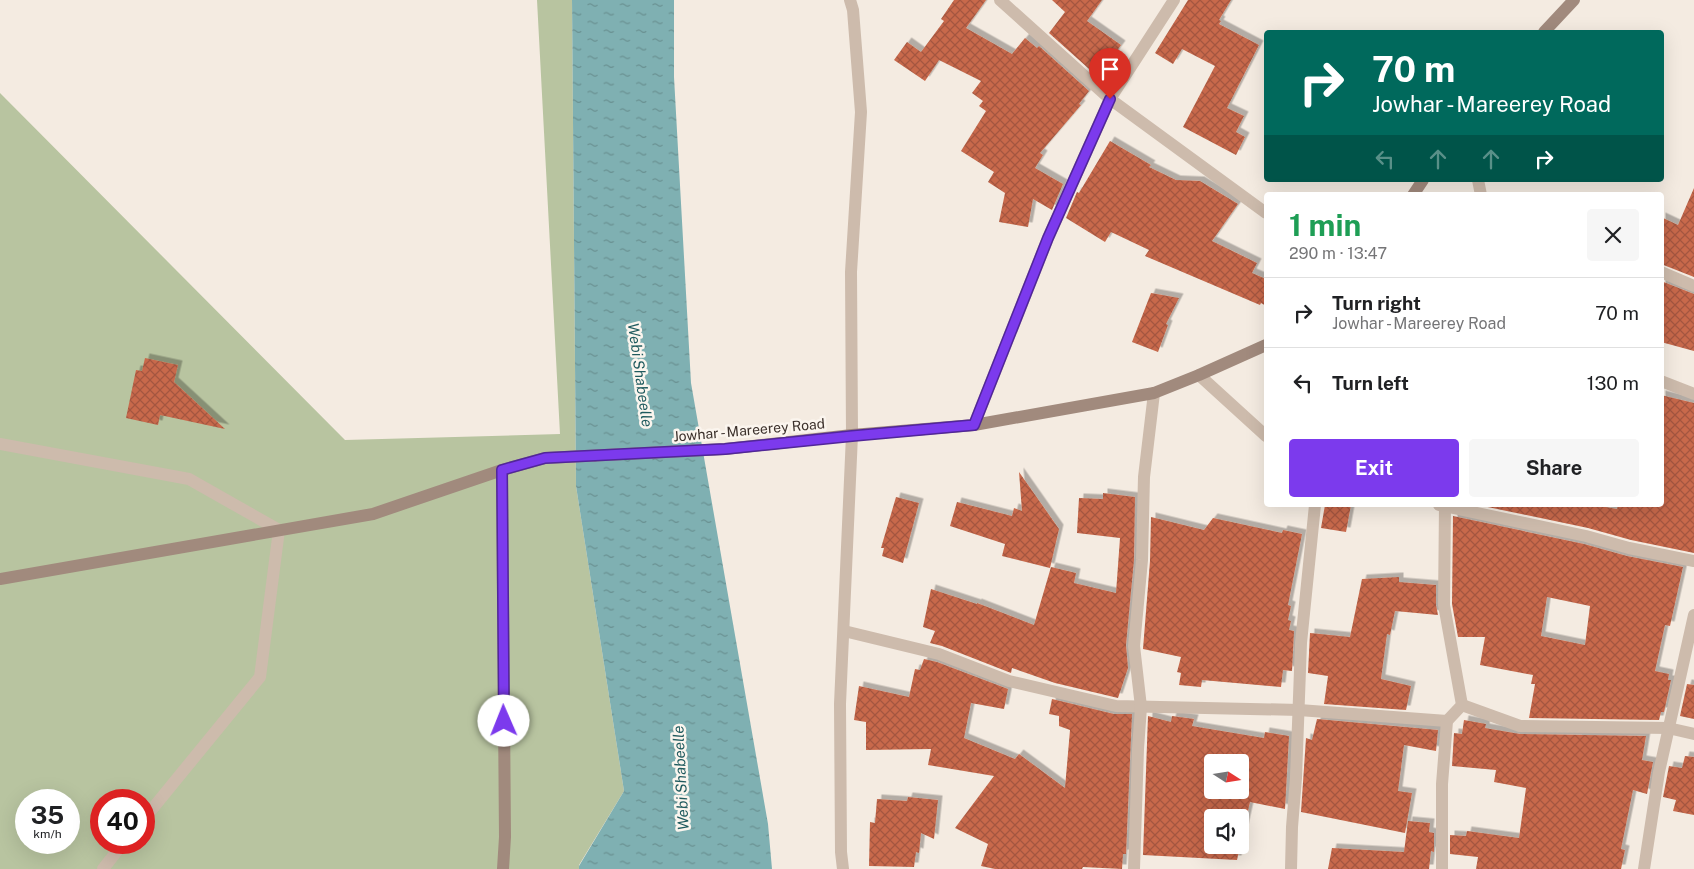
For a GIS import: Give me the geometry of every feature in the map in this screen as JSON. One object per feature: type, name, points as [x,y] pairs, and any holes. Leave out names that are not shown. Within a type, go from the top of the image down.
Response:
[{"type":"street","points":[[843,869],[841,852],[840,704],[852,436],[851,272],[861,112],[852,5],[862,0]]},
{"type":"street","points":[[1000,0],[1110,99],[1264,213]]},
{"type":"street","points":[[974,425],[1048,238],[1110,99],[1174,0]]},
{"type":"street","points":[[1546,30],[1574,0]]},
{"type":"street","points":[[1664,273],[1694,286]]},
{"type":"street","name":"Jowhar - Mareerey Road","points":[[0,579],[373,514],[502,470],[545,458],[725,449],[974,425],[1154,393],[1199,375],[1264,345]]},
{"type":"street","points":[[1199,375],[1264,434]]},
{"type":"street","points":[[1664,381],[1694,394]]},
{"type":"street","points":[[1134,869],[1141,707],[1134,646],[1142,560],[1144,477],[1154,393]]},
{"type":"street","points":[[0,444],[189,479],[279,530],[260,676],[155,805]]},
{"type":"street","points":[[502,470],[503,869]]},
{"type":"street","points":[[1290,869],[1296,778],[1301,643],[1314,507]]},
{"type":"street","points":[[1442,507],[1444,604],[1462,705]]},
{"type":"street","points":[[1447,507],[1694,561]]},
{"type":"street","points":[[1644,869],[1659,772],[1694,615]]},
{"type":"street","points":[[844,631],[939,654],[1008,681],[1116,706],[1298,710],[1447,721]]},
{"type":"street","points":[[1442,869],[1442,784],[1447,721],[1462,705]]},
{"type":"street","points":[[1462,705],[1520,726],[1668,728],[1694,734]]},
{"type":"street","points":[[103,869],[115,854]]},
{"type":"green space","points":[[537,0],[572,0],[576,486],[624,791],[579,865],[579,869],[0,869],[0,93],[345,440],[560,434]]},
{"type":"water","name":"Webi Shabeelle","points":[[572,0],[674,0],[674,77],[691,383],[768,824],[772,869],[579,869],[624,791],[576,486]]},
{"type":"building","points":[[954,0],[986,0],[966,28],[1012,54],[1025,38],[1037,48],[1039,46],[1089,91],[1079,104],[1081,105],[1040,153],[1043,155],[1035,168],[1063,184],[1052,210],[1033,199],[1028,227],[999,222],[1005,193],[988,182],[994,172],[961,151],[986,111],[979,106],[983,101],[972,93],[981,81],[939,60],[925,81],[894,60],[907,42],[921,52],[944,21],[941,19]]},
{"type":"building","points":[[1052,0],[1102,0],[1087,21],[1121,45],[1098,77],[1049,33],[1065,12]]},
{"type":"building","points":[[1188,0],[1231,0],[1219,20],[1221,21],[1219,24],[1259,45],[1227,108],[1244,116],[1236,132],[1245,137],[1236,155],[1183,127],[1215,66],[1182,49],[1173,64],[1155,53]]},
{"type":"building","points":[[1110,141],[1151,165],[1149,167],[1176,180],[1200,181],[1238,204],[1212,241],[1257,263],[1252,273],[1264,278],[1264,305],[1261,303],[1260,305],[1145,256],[1149,250],[1111,232],[1105,242],[1066,218],[1077,192],[1079,193]]},
{"type":"building","points":[[1694,188],[1694,277],[1664,265],[1664,218],[1678,225]]},
{"type":"building","points":[[1664,282],[1694,294],[1694,351],[1664,343]]},
{"type":"building","points":[[1151,293],[1179,298],[1166,324],[1168,325],[1158,352],[1132,342]]},
{"type":"building","points":[[145,358],[178,365],[174,382],[225,429],[160,415],[158,425],[126,418],[136,370],[142,371]]},
{"type":"building","points":[[1664,396],[1694,403],[1694,553],[1488,507],[1606,507],[1617,509],[1618,507],[1664,507]]},
{"type":"building","points":[[1019,472],[1059,529],[1050,568],[1002,556],[1005,544],[950,526],[957,502],[1012,516],[1014,508],[1022,511]]},
{"type":"building","points":[[1103,493],[1135,497],[1134,560],[1126,645],[1128,668],[1118,698],[1055,683],[1012,668],[1011,673],[930,643],[935,631],[923,627],[931,589],[977,603],[1034,625],[1051,567],[1076,573],[1074,583],[1116,593],[1120,538],[1077,533],[1079,498],[1103,499]]},
{"type":"building","points":[[896,497],[919,503],[903,563],[882,556],[884,548],[881,548]]},
{"type":"building","points":[[1325,507],[1351,507],[1346,532],[1321,528]]},
{"type":"building","points":[[1453,516],[1683,567],[1670,626],[1665,625],[1655,671],[1669,674],[1668,680],[1671,680],[1664,712],[1661,712],[1659,720],[1529,718],[1535,684],[1531,684],[1533,675],[1480,665],[1485,637],[1458,637],[1452,604]],"holes":[[[1547,597],[1590,606],[1585,645],[1541,636]]]},
{"type":"building","points":[[1151,517],[1204,530],[1213,518],[1282,533],[1283,530],[1302,534],[1288,605],[1291,606],[1288,620],[1291,621],[1289,630],[1294,631],[1292,671],[1283,670],[1281,687],[1202,680],[1201,687],[1179,685],[1181,673],[1177,672],[1181,657],[1143,649],[1150,561]]},
{"type":"building","points":[[1399,577],[1399,582],[1436,585],[1438,615],[1395,611],[1390,635],[1387,634],[1381,679],[1411,686],[1406,710],[1324,704],[1328,676],[1308,673],[1310,633],[1350,637],[1362,579]]},
{"type":"building","points":[[924,659],[937,662],[1008,689],[1004,709],[971,703],[964,738],[1015,759],[1019,754],[1065,788],[1070,730],[1059,726],[1059,716],[1049,714],[1052,699],[1114,714],[1132,714],[1126,854],[1123,854],[1122,869],[1083,867],[1082,869],[995,869],[981,866],[988,844],[955,828],[994,776],[928,765],[931,749],[866,750],[866,722],[854,720],[859,686],[909,697],[915,669],[920,670]]},
{"type":"building","points":[[1687,684],[1694,685],[1694,719],[1680,716]]},
{"type":"building","points":[[1148,716],[1171,722],[1172,716],[1194,719],[1192,726],[1264,738],[1265,732],[1289,736],[1285,809],[1250,802],[1248,809],[1204,809],[1204,854],[1238,854],[1237,860],[1143,855]]},
{"type":"building","points":[[1317,719],[1438,730],[1436,751],[1404,745],[1398,791],[1412,793],[1405,833],[1301,812],[1306,738],[1312,740]]},
{"type":"building","points":[[1464,720],[1486,724],[1485,728],[1520,734],[1646,736],[1642,760],[1653,762],[1647,794],[1633,790],[1621,849],[1625,850],[1621,869],[1476,869],[1478,857],[1450,854],[1450,835],[1466,836],[1467,831],[1519,838],[1526,788],[1494,782],[1496,770],[1452,766],[1454,733],[1462,734]]},
{"type":"building","points":[[1685,756],[1694,757],[1694,815],[1673,811],[1676,800],[1663,797],[1669,766],[1682,768]]},
{"type":"building","points":[[908,797],[938,800],[934,839],[921,833],[919,853],[916,852],[914,867],[869,866],[870,822],[875,823],[877,799],[907,801]]},
{"type":"building","points":[[1408,821],[1430,823],[1429,832],[1434,833],[1434,852],[1431,851],[1429,869],[1328,869],[1332,848],[1404,852]]},
{"type":"route","points":[[504,721],[502,470],[545,458],[725,449],[974,425],[1048,238],[1110,99]]}]
